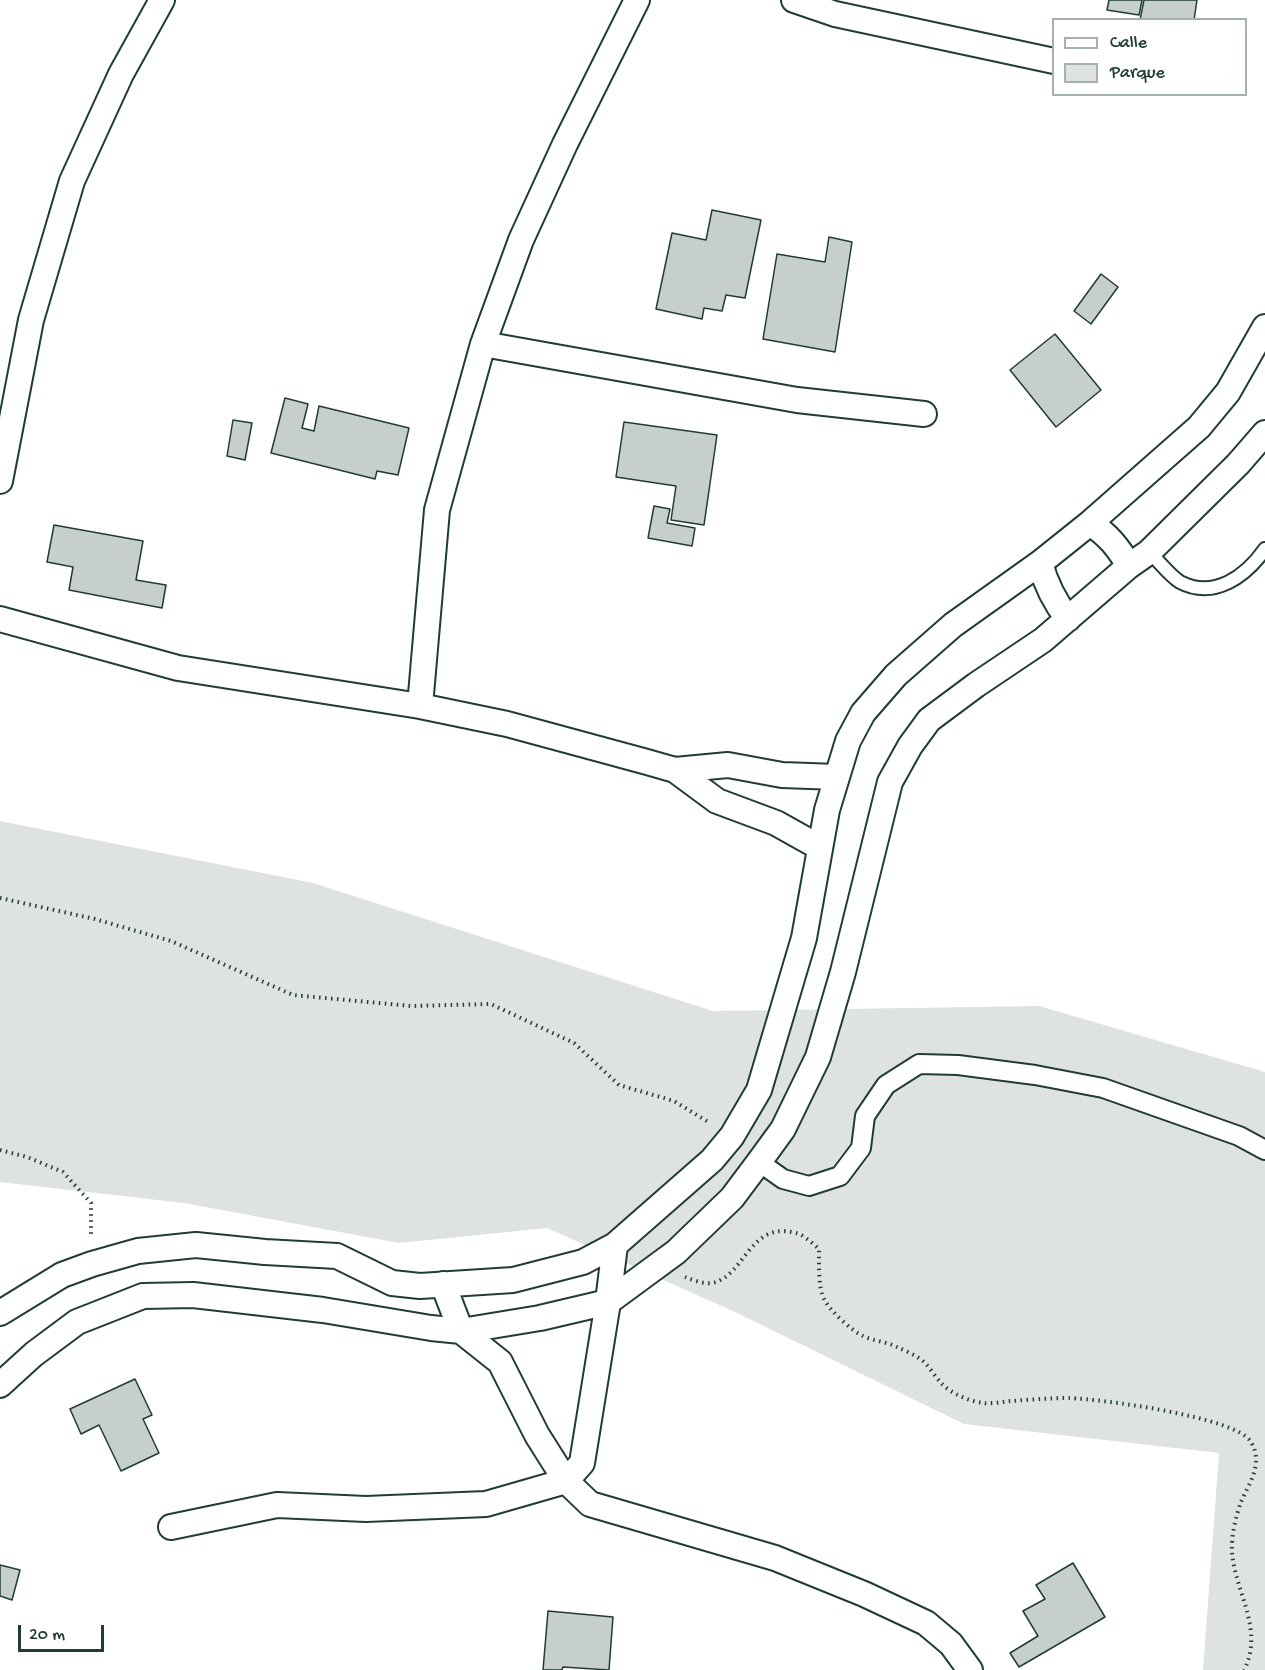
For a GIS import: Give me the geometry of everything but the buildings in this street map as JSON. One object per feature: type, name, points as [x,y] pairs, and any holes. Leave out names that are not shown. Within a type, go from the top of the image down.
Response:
[{"type":"street","points":[[0,481],[31,320],[72,181],[121,74],[162,0]]},
{"type":"street","points":[[420,706],[437,510],[483,344],[521,240],[565,144],[637,0]]},
{"type":"street","points":[[794,0],[835,14],[1052,61]]},
{"type":"street","points":[[0,1313],[62,1275],[138,1251],[196,1245],[337,1256],[392,1283],[420,1286],[513,1280],[583,1262],[615,1245],[712,1160],[732,1136],[759,1090],[785,1009],[804,938],[827,810],[848,741],[863,713],[896,675],[953,626],[1040,563],[1090,523],[1199,427],[1228,392],[1265,327]]},
{"type":"street","points":[[483,344],[797,400],[924,414]]},
{"type":"street","points":[[0,1385],[34,1354],[77,1322],[143,1296],[193,1295],[323,1310],[461,1331],[540,1318],[608,1302],[676,1252],[732,1198],[759,1162],[783,1129],[818,1057],[843,972],[890,782],[910,746],[929,720],[1043,640],[1129,566],[1149,552],[1238,464],[1265,433]]},
{"type":"street","points":[[1090,523],[1106,534],[1119,549],[1129,566]]},
{"type":"street","points":[[1040,563],[1045,584],[1068,619]]},
{"type":"street","points":[[0,619],[178,668],[420,706],[507,724],[675,770],[728,765],[782,775],[837,777]]},
{"type":"street","points":[[675,770],[717,801],[776,823],[819,847]]},
{"type":"street","points":[[759,1162],[783,1179],[809,1186],[840,1176],[861,1148],[864,1116],[885,1085],[919,1064],[958,1065],[1035,1075],[1103,1088],[1239,1136],[1265,1149]]},
{"type":"street","points":[[171,1527],[277,1505],[366,1509],[486,1504],[566,1481],[582,1463],[615,1245]]},
{"type":"street","points":[[443,1284],[461,1331],[500,1362],[537,1435],[566,1481],[590,1504],[775,1558],[874,1598],[926,1623],[951,1644],[970,1670]]},
{"type":"lane","points":[[1149,552],[1179,581],[1195,587],[1209,588],[1236,579],[1256,562],[1265,549]]},
{"type":"path","points":[[0,898],[95,919],[171,941],[293,995],[411,1006],[491,1004],[574,1043],[619,1085],[674,1101],[732,1136]]},
{"type":"path","points":[[0,1150],[27,1157],[63,1172],[91,1203],[92,1264]]},
{"type":"path","points":[[655,1266],[696,1281],[712,1283],[729,1275],[755,1242],[778,1231],[798,1233],[819,1249],[823,1298],[839,1317],[862,1336],[896,1346],[924,1362],[943,1385],[962,1397],[984,1403],[1069,1398],[1100,1401],[1171,1412],[1231,1427],[1245,1435],[1252,1443],[1256,1462],[1253,1478],[1241,1503],[1231,1549],[1235,1570],[1248,1608],[1251,1632],[1248,1662],[1244,1670]]},
{"type":"green space","points":[[0,821],[313,883],[713,1011],[1039,1006],[1265,1072],[1265,1670],[1203,1670],[1219,1453],[964,1424],[735,1312],[547,1228],[399,1243],[184,1203],[0,1182]]}]
